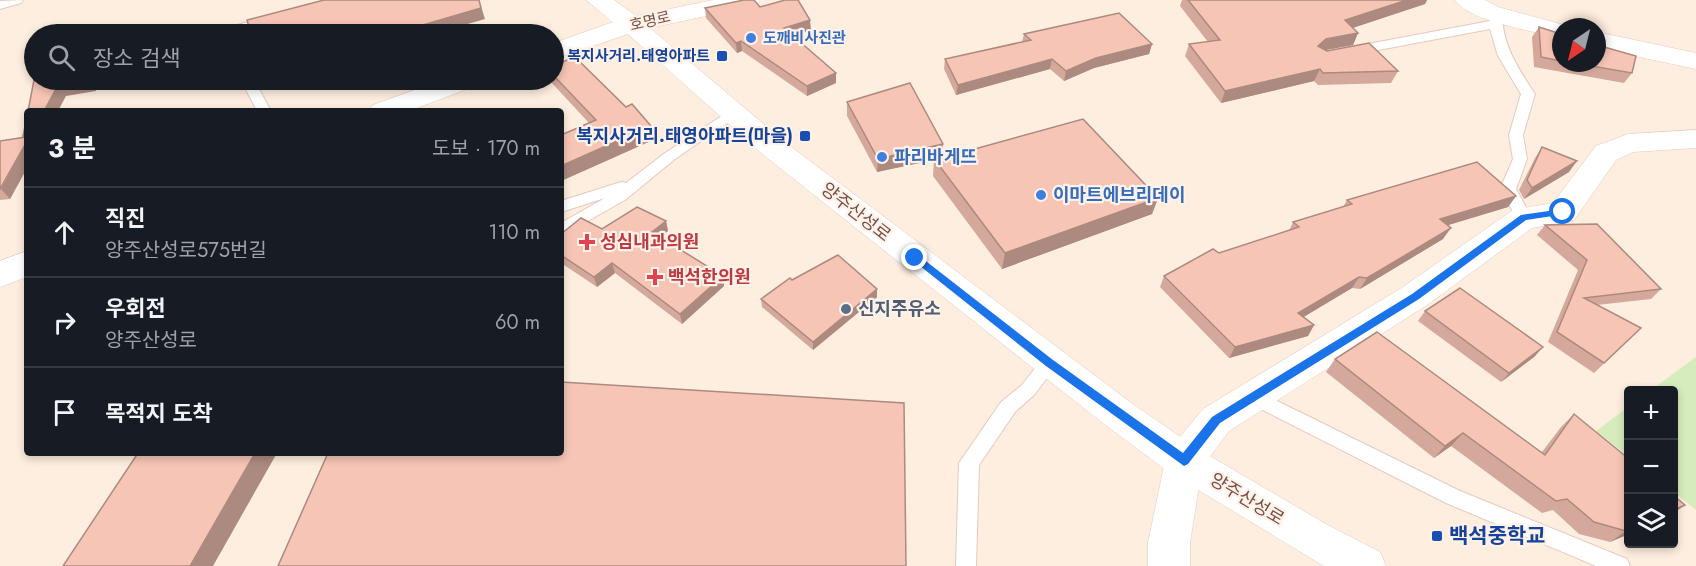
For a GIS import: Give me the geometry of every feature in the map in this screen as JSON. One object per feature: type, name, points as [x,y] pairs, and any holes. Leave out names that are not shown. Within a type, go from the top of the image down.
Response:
[{"type":"street","name":"양주산성로","points":[[598,0],[632,24],[731,114],[1049,363],[1184,461],[1310,537],[1365,566]]},
{"type":"street","name":"호명로","points":[[564,48],[632,24],[748,0]]},
{"type":"street","points":[[1467,0],[1496,19],[1552,28]]},
{"type":"street","points":[[1606,42],[1696,61]]},
{"type":"street","points":[[391,108],[439,90]]},
{"type":"street","points":[[1169,566],[1169,543],[1184,461],[1216,420],[1415,296],[1524,218],[1563,212],[1606,153],[1628,143],[1696,139]]},
{"type":"street","points":[[0,275],[24,264]]},
{"type":"lane","points":[[0,5],[17,0]]},
{"type":"lane","points":[[256,24],[282,17]]},
{"type":"lane","points":[[1344,52],[1496,19],[1494,31],[1509,64],[1528,93],[1516,135],[1520,159],[1508,189],[1524,218]]},
{"type":"lane","points":[[253,90],[262,108]]},
{"type":"lane","points":[[564,228],[620,196],[731,114]]},
{"type":"lane","points":[[564,206],[639,181]]},
{"type":"lane","points":[[966,566],[969,463],[1008,407],[1029,390],[1049,363]]},
{"type":"lane","points":[[1253,397],[1453,497],[1620,566]]},
{"type":"green space","points":[[1696,357],[1696,510],[1678,495],[1678,386],[1656,386]]},
{"type":"green space","points":[[1624,410],[1624,453],[1596,431]]},
{"type":"building","points":[[324,0],[479,0],[481,8],[426,24],[248,24],[247,20]]},
{"type":"building","points":[[754,0],[760,7],[785,0],[798,0],[810,20],[784,28],[836,73],[807,86],[741,41],[736,43],[705,8]]},
{"type":"building","points":[[1188,0],[1407,0],[1345,20],[1358,33],[1326,39],[1318,46],[1327,51],[1369,43],[1398,71],[1323,73],[1320,69],[1225,91],[1189,44],[1220,40]]},
{"type":"building","points":[[1119,13],[1152,44],[1096,58],[1066,71],[1052,59],[958,85],[945,59],[1031,40],[1024,34]]},
{"type":"building","points":[[1539,27],[1552,31],[1552,59],[1541,57]]},
{"type":"building","points":[[1606,48],[1636,56],[1632,73],[1606,69]]},
{"type":"building","points":[[575,57],[626,107],[632,104],[651,126],[564,165],[564,134],[596,120],[564,86],[564,61]]},
{"type":"building","points":[[910,83],[943,144],[878,159],[847,102]]},
{"type":"building","points":[[32,90],[55,90],[46,108],[29,108]]},
{"type":"building","name":"이마트에브리데이","points":[[1083,119],[1158,198],[1005,253],[935,160]]},
{"type":"building","points":[[24,137],[24,146],[0,189],[0,141]]},
{"type":"building","points":[[1542,147],[1577,161],[1532,188],[1527,180]]},
{"type":"building","points":[[1477,162],[1516,196],[1440,219],[1451,228],[1367,278],[1359,277],[1298,313],[1314,325],[1235,347],[1164,276],[1213,249],[1219,253],[1299,227],[1293,222],[1352,204],[1347,200]]},
{"type":"building","points":[[637,207],[666,221],[652,232],[723,276],[680,314],[612,263],[594,277],[564,257],[564,232],[581,218],[602,229]]},
{"type":"building","points":[[1597,224],[1661,289],[1584,298],[1641,328],[1604,363],[1557,332],[1587,260],[1545,225]]},
{"type":"building","points":[[838,255],[877,289],[813,342],[761,299],[790,278],[792,280]]},
{"type":"building","points":[[1460,288],[1543,347],[1509,373],[1425,311]]},
{"type":"building","points":[[1377,332],[1545,455],[1574,414],[1624,455],[1624,530],[1594,522],[1567,499],[1556,501],[1463,433],[1445,446],[1335,359]]},
{"type":"building","points":[[564,382],[904,403],[906,566],[278,566],[327,456],[564,456]]},
{"type":"building","points":[[136,456],[253,456],[190,566],[63,566]]},
{"type":"building","points":[[1678,499],[1685,505],[1678,508]]},
{"type":"place","name":"도깨비사진관","points":[[751,38]]},
{"type":"place","name":"복지사거리.태영아파트","points":[[722,56]]},
{"type":"place","name":"복지사거리.태영아파트(마을)","points":[[805,136]]},
{"type":"place","name":"파리바게뜨","points":[[882,157]]},
{"type":"place","name":"이마트에브리데이","points":[[1041,195]]},
{"type":"place","name":"성심내과의원","points":[[587,242]]},
{"type":"place","name":"백석한의원","points":[[655,277]]},
{"type":"place","name":"신지주유소","points":[[846,309]]},
{"type":"place","name":"백석중학교","points":[[1437,536]]},
{"type":"route","points":[[915,258],[1015,334],[1049,363],[1184,461],[1216,420],[1415,296],[1524,218],[1563,212]]}]
